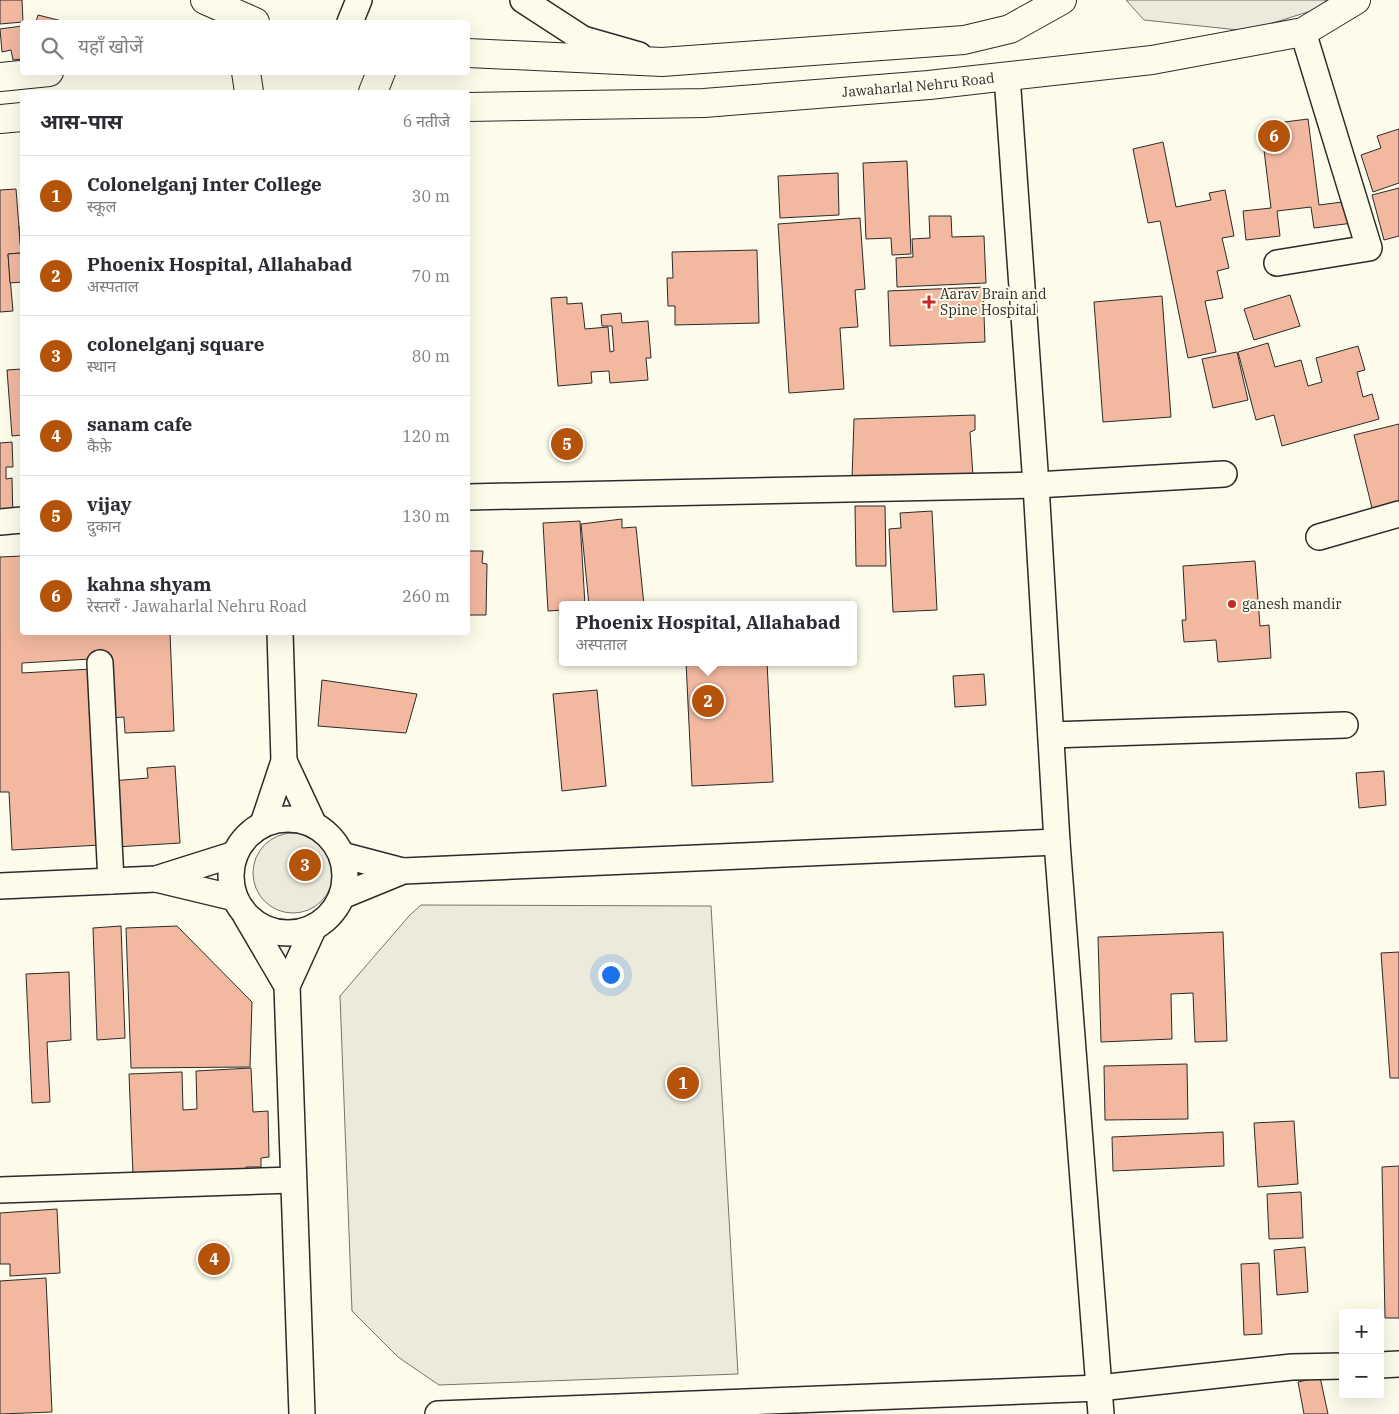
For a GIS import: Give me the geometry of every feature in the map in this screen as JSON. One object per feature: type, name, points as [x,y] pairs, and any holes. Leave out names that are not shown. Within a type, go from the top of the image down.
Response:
[{"type":"main road","points":[[205,0],[250,20]]},
{"type":"main road","points":[[470,53],[662,62],[964,40],[1010,30],[1062,0]]},
{"type":"main road","name":"Jawaharlal Nehru Road","points":[[470,107],[704,103],[1007,76],[1152,60],[1303,32],[1356,0]]},
{"type":"main road","points":[[0,78],[24,75]]},
{"type":"main road","points":[[246,75],[249,90]]},
{"type":"main road","points":[[374,90],[380,75]]},
{"type":"main road","points":[[0,119],[20,117]]},
{"type":"street","points":[[351,20],[359,0]]},
{"type":"street","points":[[523,0],[583,39],[662,62]]},
{"type":"street","points":[[1276,264],[1369,248],[1303,32]]},
{"type":"street","points":[[1007,76],[1036,485],[1058,842],[1101,1414]]},
{"type":"street","points":[[470,498],[1036,485],[1224,474]]},
{"type":"street","points":[[1319,537],[1399,514]]},
{"type":"street","points":[[0,522],[20,520]]},
{"type":"street","points":[[263,824],[284,761],[280,635]]},
{"type":"street","points":[[100,663],[111,881]]},
{"type":"street","points":[[1051,735],[1345,725]]},
{"type":"street","points":[[156,879],[241,907],[261,927],[279,933],[297,933],[314,927],[330,916],[342,896],[346,868],[335,841],[313,823],[284,761]]},
{"type":"street","points":[[287,986],[241,907],[231,883],[231,868],[235,854],[252,831],[263,824],[280,819],[296,819],[313,823]]},
{"type":"street","points":[[342,855],[404,871],[1058,842]]},
{"type":"street","points":[[0,886],[156,879],[235,854]]},
{"type":"street","points":[[342,896],[404,871]]},
{"type":"street","points":[[302,1414],[292,1180],[287,986],[314,927]]},
{"type":"street","points":[[0,1190],[292,1180]]},
{"type":"street","points":[[1384,1365],[1399,1364]]},
{"type":"street","points":[[438,1414],[1099,1388],[1292,1367],[1339,1366]]},
{"type":"shaded area","points":[[1126,0],[1326,0],[1323,7],[1248,31],[1144,20]]},
{"type":"shaded area","points":[[293,833],[308,836],[321,845],[330,858],[333,873],[330,888],[321,901],[308,910],[293,913],[278,910],[265,901],[256,888],[253,873],[256,858],[265,845],[278,836]]},
{"type":"shaded area","points":[[421,905],[711,906],[738,1374],[439,1385],[398,1357],[352,1311],[340,996],[409,916]]},
{"type":"building","points":[[0,0],[22,0],[23,20],[20,20],[20,22],[0,24]]},
{"type":"building","points":[[38,15],[58,20],[37,20]]},
{"type":"building","points":[[20,26],[20,59],[13,60],[11,50],[2,52],[0,29]]},
{"type":"building","points":[[1308,119],[1319,205],[1350,201],[1353,223],[1314,228],[1311,207],[1277,211],[1280,236],[1246,240],[1243,211],[1271,208],[1261,125]]},
{"type":"building","points":[[1399,129],[1399,183],[1373,192],[1361,155],[1381,148],[1377,136]]},
{"type":"building","points":[[1163,142],[1176,207],[1211,200],[1209,193],[1225,190],[1234,236],[1222,238],[1229,268],[1217,271],[1223,298],[1205,301],[1216,352],[1188,358],[1160,221],[1148,223],[1133,149]]},
{"type":"building","points":[[907,161],[911,254],[892,255],[891,238],[866,239],[863,163]]},
{"type":"building","points":[[838,173],[839,215],[780,218],[778,176]]},
{"type":"building","points":[[1399,188],[1399,236],[1384,240],[1372,195]]},
{"type":"building","points":[[16,189],[20,253],[8,254],[13,311],[0,312],[0,190]]},
{"type":"building","points":[[929,216],[951,216],[952,237],[984,236],[986,283],[897,287],[896,258],[913,257],[912,239],[930,238]]},
{"type":"building","points":[[860,218],[865,289],[855,290],[858,327],[840,328],[844,389],[789,393],[778,224]]},
{"type":"building","points":[[757,250],[759,323],[675,325],[675,306],[668,306],[667,278],[673,278],[672,252]]},
{"type":"building","points":[[20,253],[20,282],[10,283],[8,254]]},
{"type":"building","points":[[983,287],[985,342],[890,346],[888,291]]},
{"type":"building","points":[[1290,295],[1300,326],[1254,340],[1244,309]]},
{"type":"building","points":[[1162,296],[1171,417],[1103,422],[1094,302]]},
{"type":"building","points":[[567,297],[567,304],[582,303],[585,329],[608,327],[610,352],[614,351],[612,326],[602,326],[601,315],[621,313],[622,323],[648,321],[651,358],[646,358],[648,380],[610,383],[609,371],[591,372],[592,383],[558,386],[551,298]]},
{"type":"building","points":[[1268,343],[1275,367],[1301,360],[1308,386],[1322,382],[1316,358],[1358,346],[1365,370],[1357,372],[1363,397],[1372,394],[1379,419],[1282,446],[1274,415],[1256,420],[1238,352]]},
{"type":"building","points":[[1237,352],[1248,400],[1213,408],[1202,359]]},
{"type":"building","points":[[20,369],[20,435],[12,436],[7,370]]},
{"type":"building","points":[[975,415],[975,430],[970,432],[973,476],[852,479],[854,419]]},
{"type":"building","points":[[1399,424],[1399,510],[1374,516],[1354,435]]},
{"type":"building","points":[[12,442],[13,467],[6,467],[6,479],[12,478],[13,518],[0,519],[0,443]]},
{"type":"building","points":[[855,506],[885,506],[886,566],[856,566]]},
{"type":"building","points":[[932,511],[937,610],[893,612],[889,529],[901,528],[900,513]]},
{"type":"building","points":[[622,519],[622,528],[636,527],[644,601],[589,601],[581,524]]},
{"type":"building","points":[[580,521],[585,601],[559,601],[559,610],[548,611],[543,523]]},
{"type":"building","points":[[470,551],[483,551],[482,563],[487,564],[486,615],[470,615]]},
{"type":"building","points":[[20,556],[20,635],[170,635],[174,731],[125,733],[124,717],[111,718],[108,658],[22,663],[22,673],[91,669],[100,845],[12,850],[9,792],[0,792],[0,557]]},
{"type":"building","points":[[1255,561],[1260,626],[1269,625],[1271,658],[1218,662],[1216,640],[1184,642],[1182,620],[1186,620],[1183,566]]},
{"type":"building","points":[[686,666],[767,666],[773,782],[692,786]]},
{"type":"building","points":[[984,674],[986,705],[955,707],[953,676]]},
{"type":"building","points":[[322,680],[417,694],[406,733],[318,726]]},
{"type":"building","points":[[597,690],[606,786],[562,791],[553,694]]},
{"type":"building","points":[[175,766],[180,843],[116,847],[111,781],[148,778],[147,768]]},
{"type":"building","points":[[1384,771],[1386,805],[1359,808],[1356,773]]},
{"type":"building","points":[[121,926],[125,1038],[97,1040],[93,928]]},
{"type":"building","points":[[177,926],[252,1002],[250,1067],[131,1068],[126,928]]},
{"type":"building","points":[[1223,932],[1227,1041],[1195,1042],[1193,993],[1171,994],[1172,1039],[1101,1042],[1098,937]]},
{"type":"building","points":[[1399,952],[1399,1078],[1390,1078],[1381,953]]},
{"type":"building","points":[[69,972],[71,1040],[47,1042],[50,1102],[32,1103],[26,974]]},
{"type":"building","points":[[1187,1064],[1188,1119],[1105,1120],[1104,1066]]},
{"type":"building","points":[[251,1068],[253,1112],[268,1111],[269,1157],[261,1158],[261,1167],[246,1167],[247,1171],[133,1175],[129,1074],[182,1072],[183,1110],[197,1109],[196,1071]]},
{"type":"building","points":[[1294,1121],[1298,1184],[1258,1187],[1254,1123]]},
{"type":"building","points":[[1223,1132],[1224,1166],[1113,1171],[1112,1137]]},
{"type":"building","points":[[1399,1166],[1399,1318],[1385,1318],[1382,1167]]},
{"type":"building","points":[[1301,1192],[1303,1238],[1269,1239],[1267,1194]]},
{"type":"building","points":[[57,1209],[60,1273],[10,1276],[10,1264],[0,1264],[0,1213]]},
{"type":"building","points":[[1305,1247],[1308,1292],[1277,1295],[1274,1250]]},
{"type":"building","points":[[1259,1263],[1262,1334],[1244,1335],[1241,1264]]},
{"type":"building","points":[[46,1278],[52,1412],[0,1414],[0,1281]]},
{"type":"building","points":[[1320,1377],[1328,1414],[1304,1414],[1298,1382]]},
{"type":"place","name":"kahna shyam","points":[[1274,136]]},
{"type":"place","name":"Aarav Brain and Spine Hospital","points":[[929,302]]},
{"type":"place","name":"vijay","points":[[567,444]]},
{"type":"place","name":"ganesh mandir","points":[[1232,604]]},
{"type":"place","name":"Phoenix Hospital, Allahabad","points":[[708,701]]},
{"type":"place","name":"colonelganj square","points":[[305,865]]},
{"type":"place","name":"Colonelganj Inter College","points":[[683,1083]]},
{"type":"place","name":"sanam cafe","points":[[214,1259]]}]
